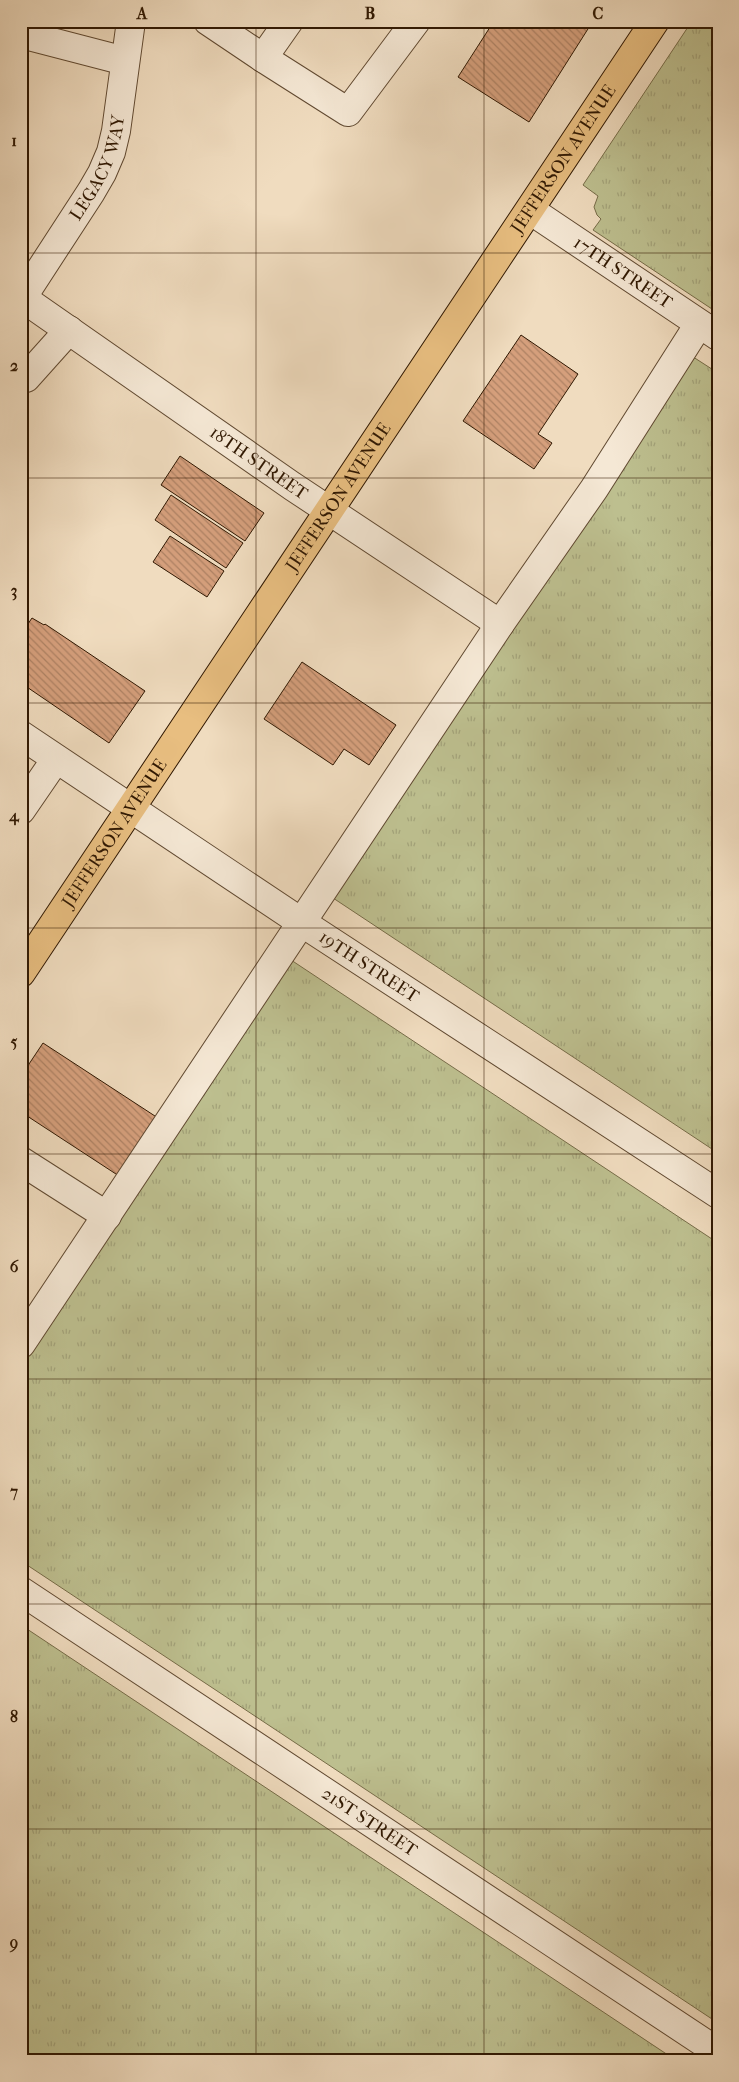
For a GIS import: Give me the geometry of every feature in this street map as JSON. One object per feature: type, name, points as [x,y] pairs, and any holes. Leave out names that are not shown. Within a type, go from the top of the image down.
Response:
[{"type":"main road","name":"JEFFERSON AVENUE","points":[[21,973],[656,21]]},
{"type":"street","name":"LEGACY WAY","points":[[21,298],[102,173],[111,152],[116,131],[132,21]]},
{"type":"street","points":[[208,21],[262,58],[348,112],[416,21]]},
{"type":"street","points":[[262,58],[289,21]]},
{"type":"street","points":[[21,34],[125,61]]},
{"type":"street","name":"17TH STREET","points":[[530,210],[709,330]]},
{"type":"street","name":"18TH STREET","points":[[21,298],[329,510],[500,624]]},
{"type":"street","points":[[26,378],[69,330]]},
{"type":"street","points":[[21,1344],[500,624],[594,489],[709,330]]},
{"type":"street","name":"19TH STREET","points":[[21,735],[301,922],[718,1194]]},
{"type":"street","points":[[21,810],[56,759]]},
{"type":"street","points":[[21,1161],[107,1216]]},
{"type":"street","name":"21ST STREET","points":[[21,1591],[718,2052]]},
{"type":"green space","points":[[692,21],[718,21],[718,313],[593,230],[601,219],[594,207],[598,196],[583,185]]},
{"type":"green space","points":[[687,353],[718,373],[718,1153],[330,896]]},
{"type":"green space","points":[[285,956],[718,1243],[718,2023],[21,1561],[21,1356]]},
{"type":"green space","points":[[21,1625],[677,2061],[21,2061]]},
{"type":"building","points":[[494,21],[593,21],[529,122],[458,77]]},
{"type":"building","points":[[521,335],[578,374],[538,434],[552,443],[534,469],[463,421]]},
{"type":"building","points":[[180,456],[264,513],[245,541],[161,485]]},
{"type":"building","points":[[171,495],[243,543],[226,568],[155,520]]},
{"type":"building","points":[[170,536],[224,571],[207,597],[153,562]]},
{"type":"building","points":[[32,618],[45,624],[145,691],[109,743],[21,683],[21,634]]},
{"type":"building","points":[[302,662],[396,725],[369,765],[344,749],[333,765],[264,719]]},
{"type":"building","points":[[43,1043],[158,1118],[119,1176],[21,1112],[21,1076]]}]
